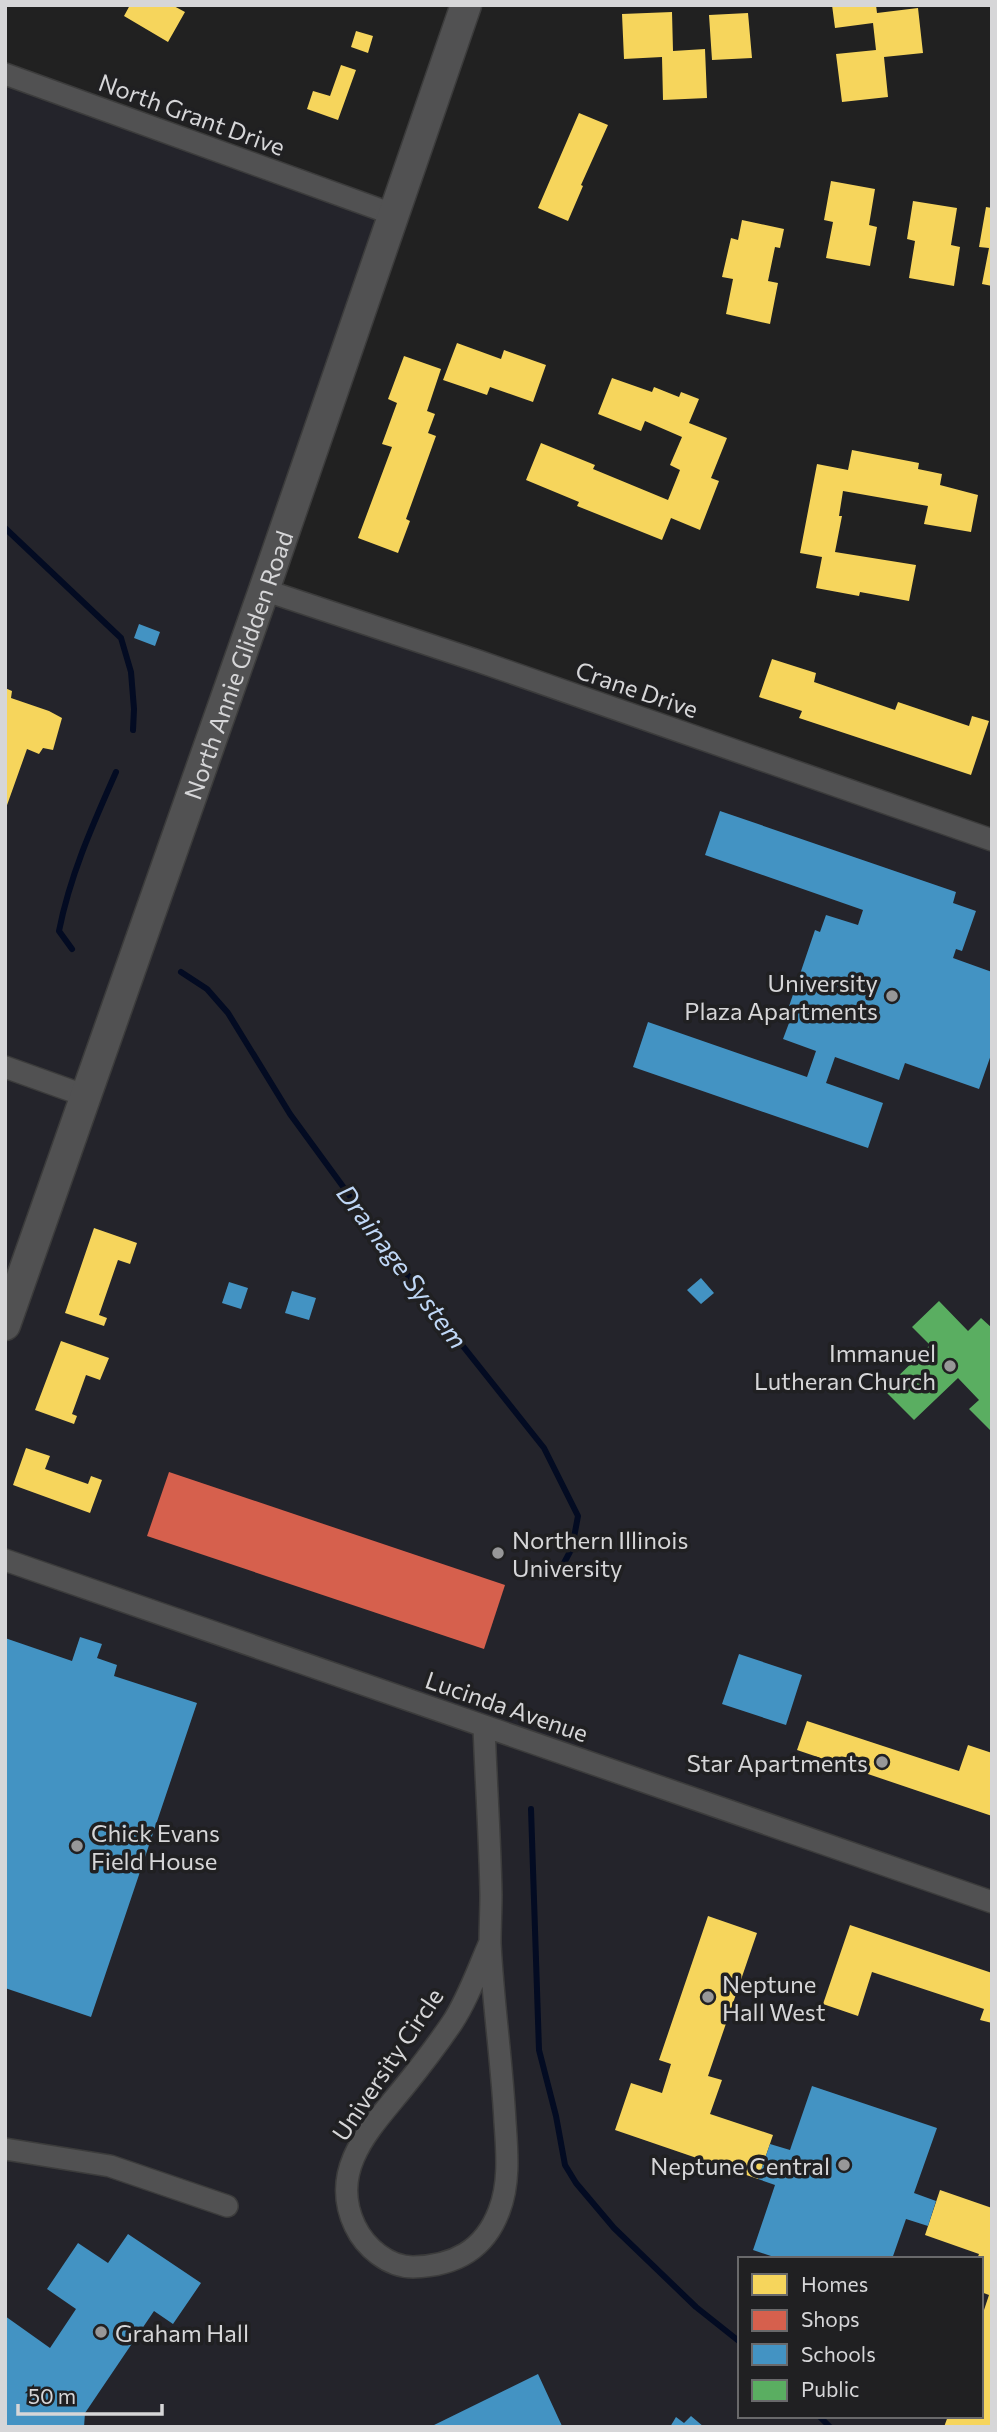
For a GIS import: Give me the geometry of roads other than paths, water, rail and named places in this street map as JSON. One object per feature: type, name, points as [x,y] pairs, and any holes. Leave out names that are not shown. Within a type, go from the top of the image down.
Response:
[{"type":"main road","name":"North Annie Glidden Road","points":[[5,1325],[264,590],[346,348],[395,215],[466,5]]},
{"type":"street","name":"North Grant Drive","points":[[5,74],[395,215]]},
{"type":"street","name":"Crane Drive","points":[[264,590],[492,666],[992,840]]},
{"type":"street","points":[[5,1067],[86,1096]]},
{"type":"street","name":"Lucinda Avenue","points":[[5,1560],[992,1902]]},
{"type":"street","name":"University Circle","points":[[484,1726],[491,1895],[490,1942],[507,2155],[502,2203],[490,2230],[460,2258],[445,2264],[408,2267],[387,2259],[367,2245],[349,2212],[346,2192],[348,2175],[359,2146],[368,2132],[418,2071],[454,2021],[490,1942]]},
{"type":"street","points":[[5,2150],[110,2166],[227,2206]]},
{"type":"waterway","name":"Drainage System","points":[[5,528],[121,638],[131,672],[133,730]]},
{"type":"waterway","name":"Drainage System","points":[[72,949],[59,931],[64,910],[83,850],[116,772]]},
{"type":"waterway","name":"Drainage System","points":[[181,972],[207,989],[228,1013],[290,1114],[423,1296],[544,1448],[578,1516],[572,1548],[557,1576]]},
{"type":"waterway","points":[[531,1809],[539,2050],[565,2165],[576,2183],[614,2228],[696,2307],[738,2340]]},
{"type":"waterway","points":[[821,2418],[830,2427]]},
{"type":"place","name":"University Plaza Apartments","points":[[892,996]]},
{"type":"place","name":"Immanuel Lutheran Church","points":[[950,1366]]},
{"type":"place","name":"Northern Illinois University","points":[[498,1553]]},
{"type":"place","name":"Star Apartments","points":[[882,1762]]},
{"type":"place","name":"Chick Evans Field House","points":[[77,1846]]},
{"type":"place","name":"Neptune Hall West","points":[[708,1997]]},
{"type":"place","name":"Neptune Central","points":[[844,2165]]},
{"type":"place","name":"Graham Hall","points":[[101,2332]]}]
